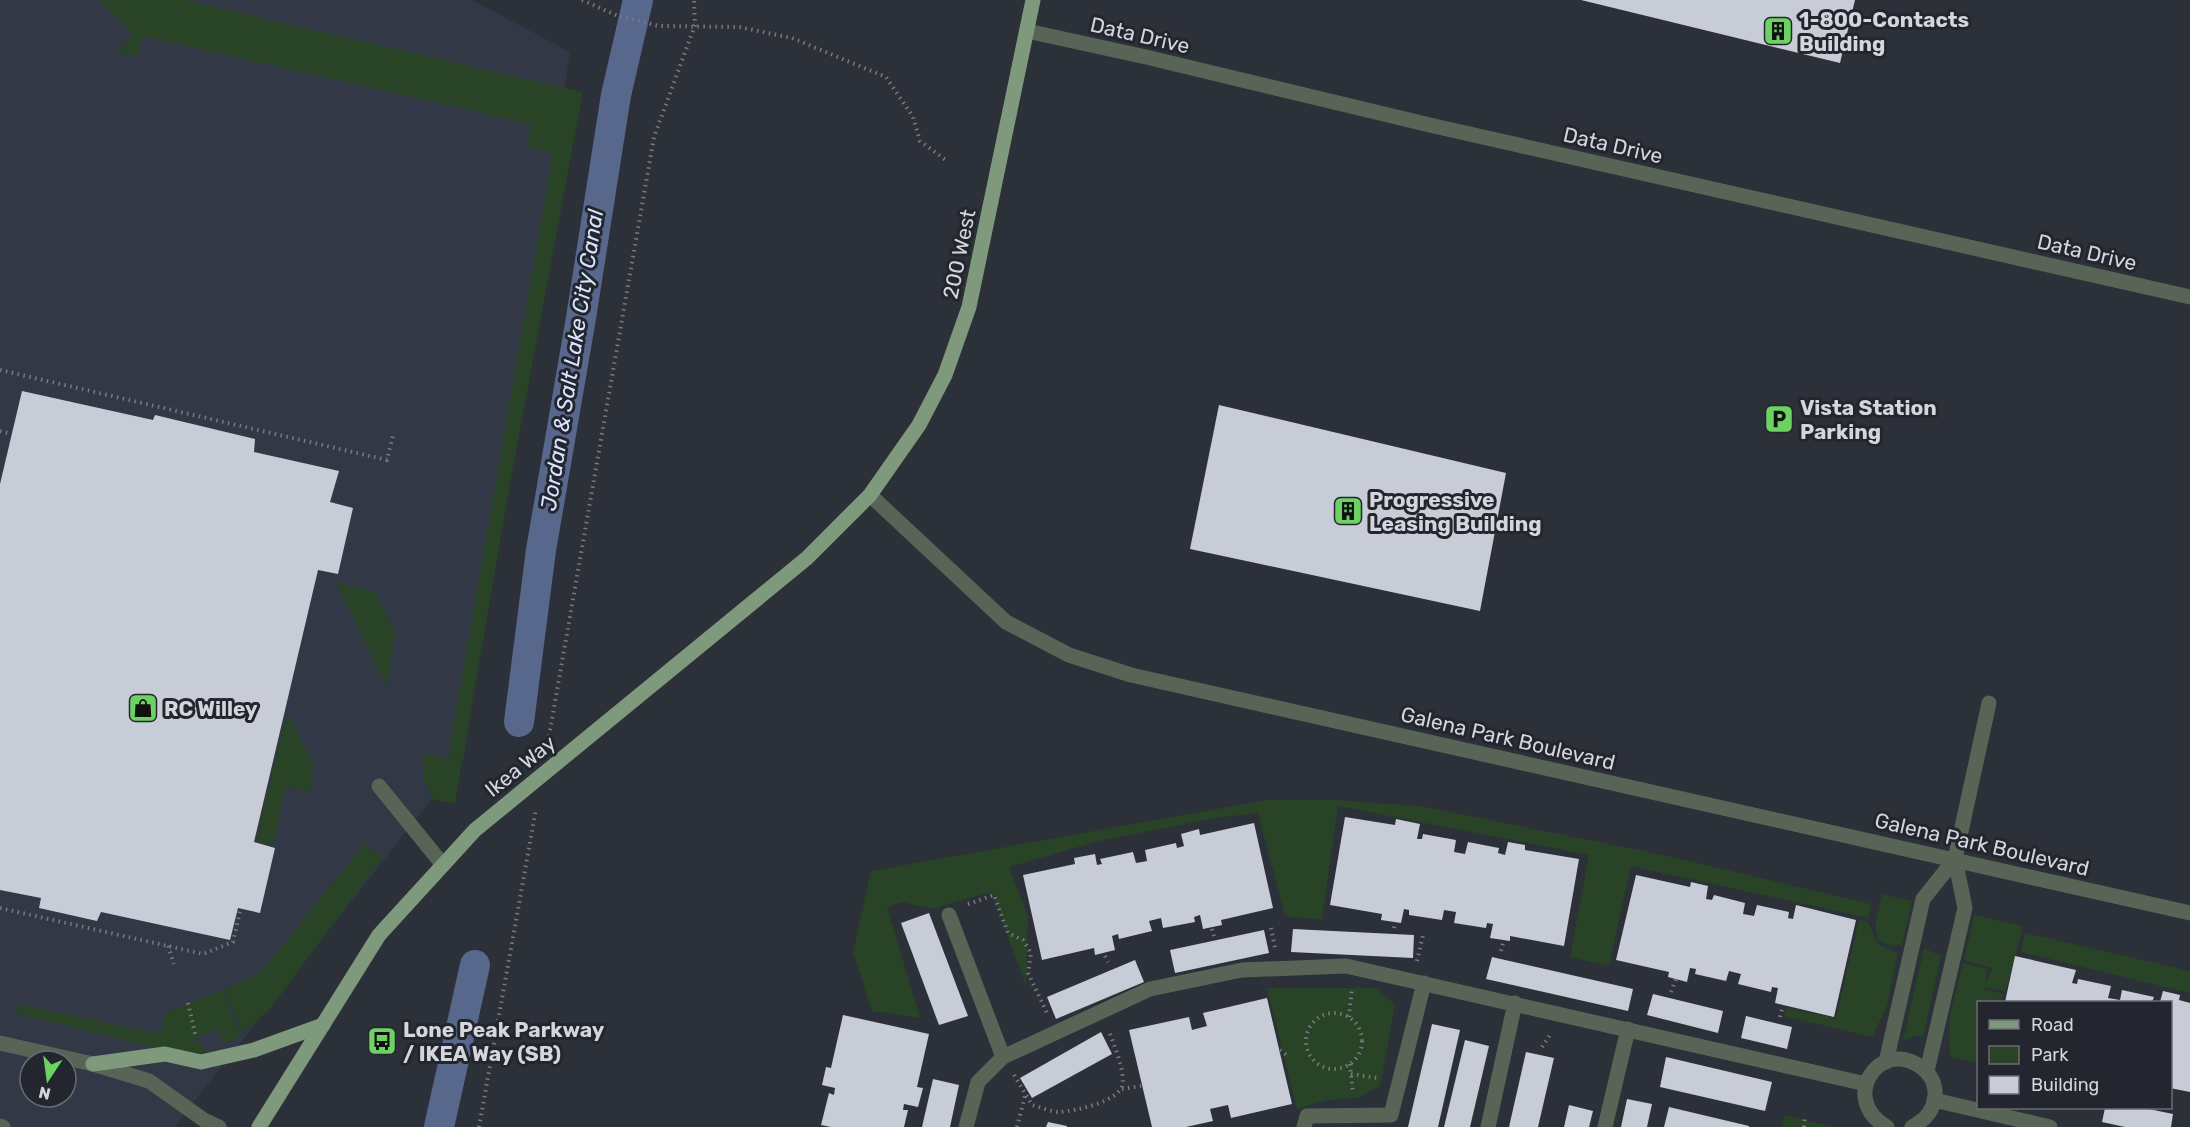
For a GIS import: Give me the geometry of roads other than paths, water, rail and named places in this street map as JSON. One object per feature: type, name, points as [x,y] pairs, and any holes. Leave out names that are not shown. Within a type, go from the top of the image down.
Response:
[{"type":"main road","name":"200 West","points":[[870,495],[919,425],[945,375],[969,307],[1033,0]]},
{"type":"main road","name":"Ikea Way","points":[[259,1127],[378,935],[475,830],[807,558],[870,495]]},
{"type":"main road","points":[[93,1064],[165,1054],[201,1062],[254,1050],[323,1025]]},
{"type":"street","name":"Data Drive","points":[[1027,31],[1146,57],[1445,129],[2190,297]]},
{"type":"street","name":"Galena Park Boulevard","points":[[870,495],[1006,622],[1069,655],[1131,675],[2190,913]]},
{"type":"street","points":[[1927,1071],[1965,908],[1954,859],[1989,703]]},
{"type":"street","points":[[379,786],[443,866]]},
{"type":"street","points":[[1886,1062],[1923,898],[1954,859]]},
{"type":"street","points":[[949,915],[1003,1057]]},
{"type":"street","points":[[966,1127],[978,1082],[1003,1057],[1150,989],[1242,969],[1346,966],[1866,1084]]},
{"type":"street","points":[[1304,1127],[1307,1116],[1391,1115],[1424,983]]},
{"type":"street","points":[[1488,1127],[1515,1003]]},
{"type":"street","points":[[1605,1127],[1628,1029]]},
{"type":"street","points":[[0,1043],[93,1064],[149,1081],[204,1120],[219,1127]]},
{"type":"street","points":[[1887,1127],[1870,1113],[1865,1102],[1864,1091],[1873,1070],[1886,1062],[1904,1059],[1915,1062],[1927,1071],[1935,1090],[1929,1114],[1912,1127]]},
{"type":"street","points":[[1934,1100],[2050,1127]]},
{"type":"waterway","name":"Jordan & Salt Lake City Canal","points":[[519,722],[541,550],[616,95],[638,0]]},
{"type":"waterway","name":"Jordan & Salt Lake City Canal","points":[[439,1127],[475,965]]},
{"type":"place","name":"1-800-Contacts Building","points":[[1778,31]]},
{"type":"place","name":"Vista Station Parking","points":[[1779,419]]},
{"type":"place","name":"Progressive Leasing Building","points":[[1348,511]]},
{"type":"place","name":"RC Willey","points":[[143,708]]},
{"type":"place","name":"Lone Peak Parkway / IKEA Way (SB)","points":[[382,1041]]}]
